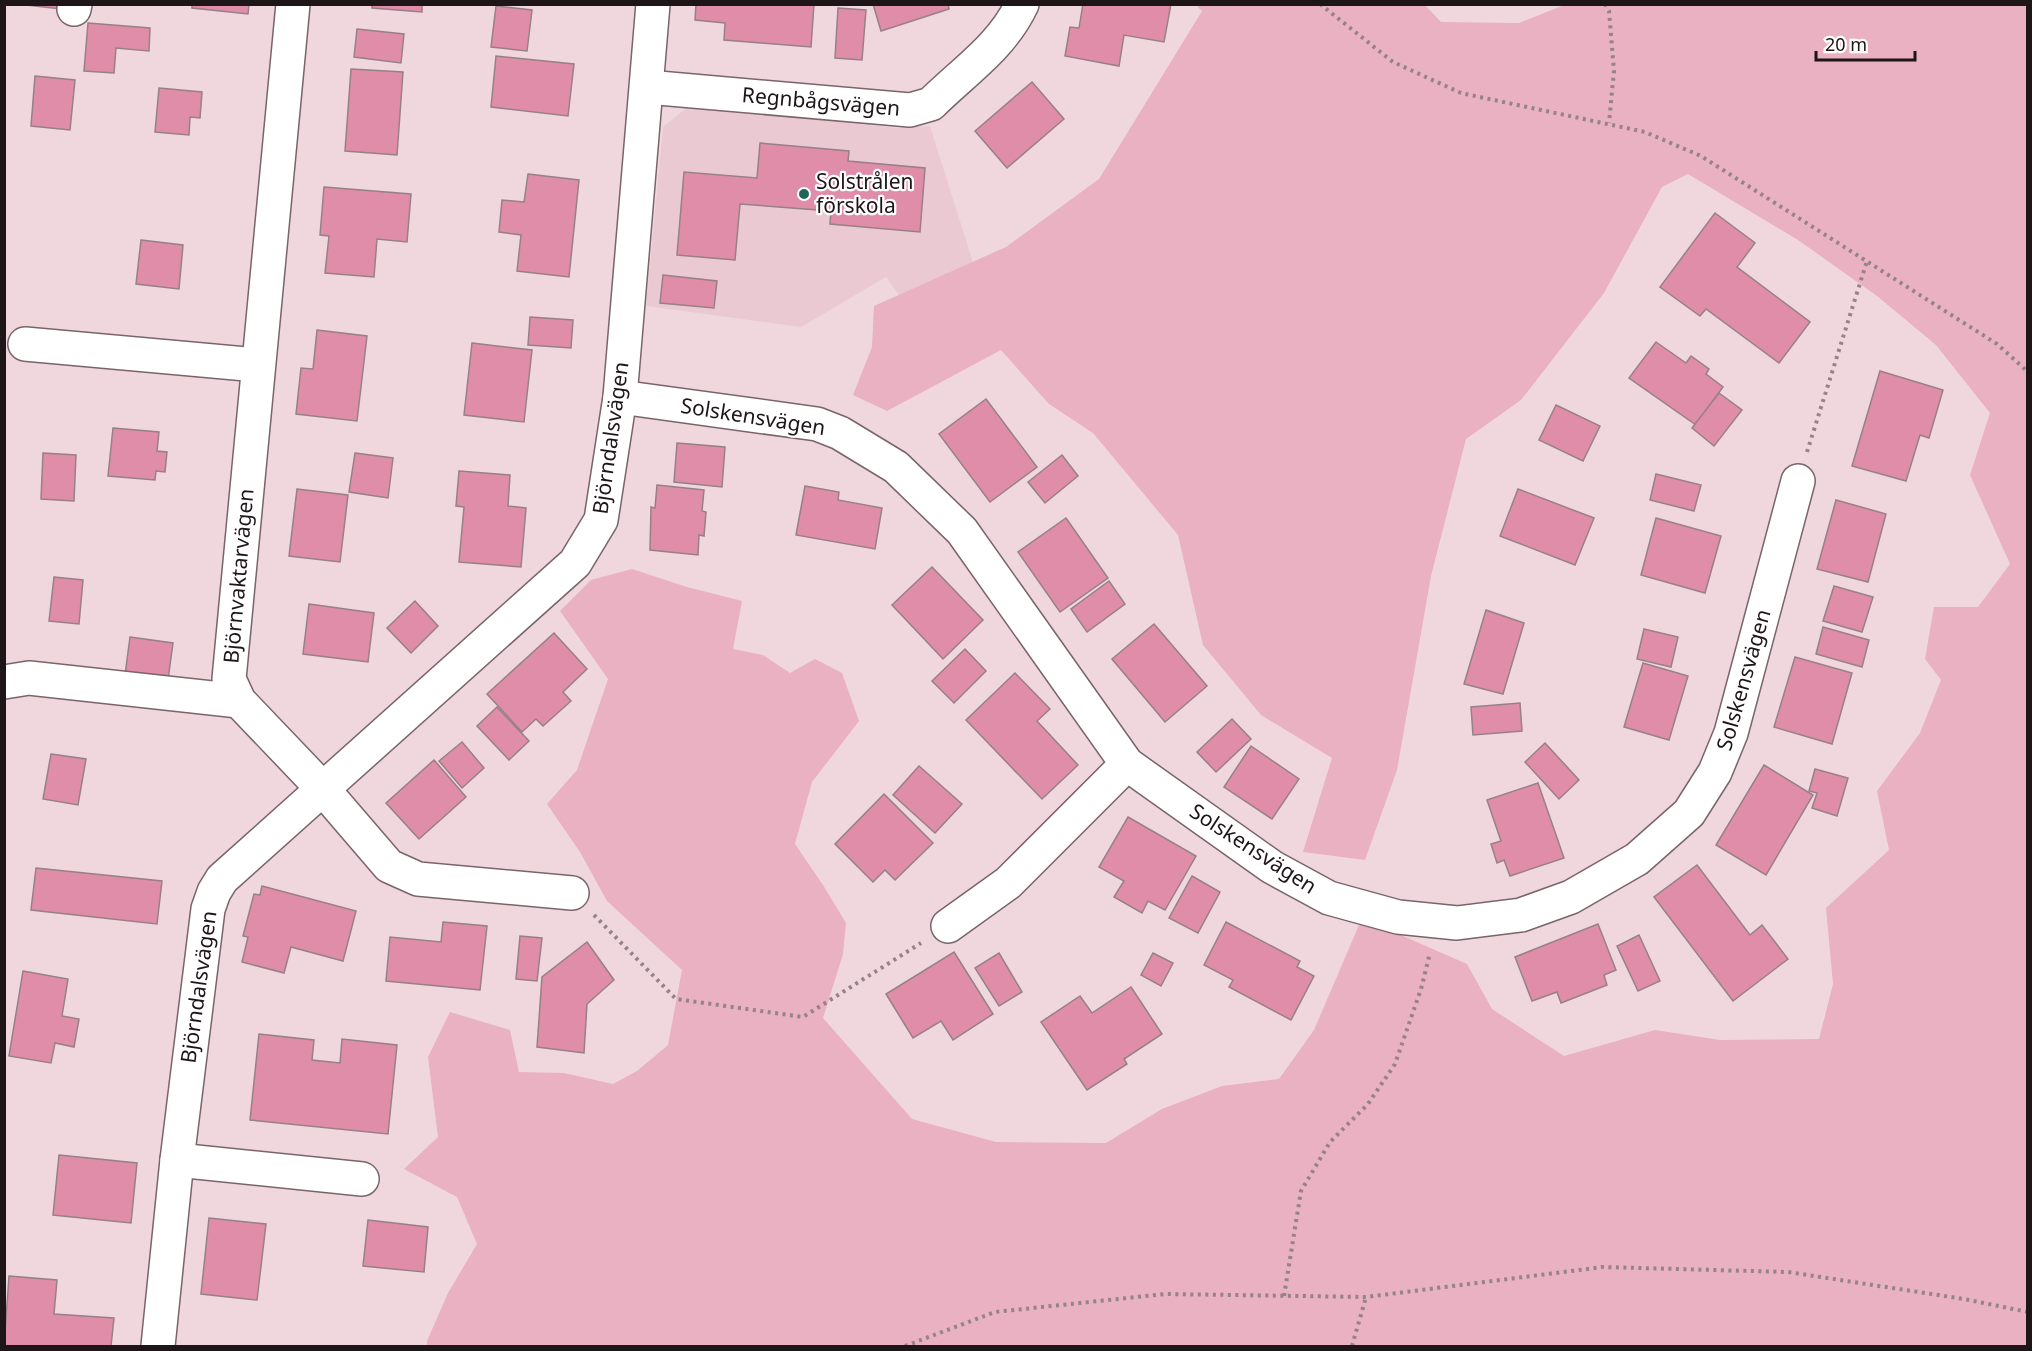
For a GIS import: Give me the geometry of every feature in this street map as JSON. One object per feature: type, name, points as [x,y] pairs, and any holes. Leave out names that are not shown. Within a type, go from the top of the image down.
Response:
[{"type":"street","name":"Björnvaktarvägen","points":[[293,4],[230,679],[239,701],[322,788]]},
{"type":"street","name":"Björndalsvägen","points":[[158,1347],[177,1160],[208,909],[214,892],[222,879],[575,563],[602,520],[620,397],[653,4]]},
{"type":"street","name":"Regnbågsvägen","points":[[647,87],[910,110],[922,108],[931,104],[986,56],[1012,22],[1022,4]]},
{"type":"street","points":[[25,344],[258,365]]},
{"type":"street","name":"Solskensvägen","points":[[620,397],[817,424],[840,433],[896,467],[962,531],[1126,764],[1272,867],[1329,898],[1398,917],[1438,921],[1457,922],[1521,915],[1571,897],[1637,859],[1689,813],[1715,772],[1731,734],[1798,481]]},
{"type":"street","points":[[4,682],[30,678],[239,701]]},
{"type":"street","points":[[948,926],[1008,883],[1126,764]]},
{"type":"street","points":[[322,788],[388,866],[418,879],[572,893]]},
{"type":"street","points":[[177,1160],[362,1179]]},
{"type":"path","points":[[1320,4],[1393,62],[1461,93],[1645,132],[1701,156],[1997,344],[2028,372]]},
{"type":"path","points":[[1605,4],[1609,11],[1614,71],[1609,123]]},
{"type":"path","points":[[1798,481],[1867,261]]},
{"type":"path","points":[[572,893],[676,999],[803,1017],[948,926]]},
{"type":"path","points":[[1284,1296],[1301,1191],[1330,1142],[1368,1104],[1395,1064],[1421,988],[1438,921]]},
{"type":"path","points":[[905,1347],[995,1312],[1165,1294],[1366,1298],[1603,1267],[1788,1272],[1964,1299],[2028,1312]]},
{"type":"path","points":[[1352,1347],[1366,1298]]},
{"type":"shaded area","points":[[1567,4],[2027,5],[2027,1346],[427,1346],[427,1341],[448,1293],[477,1244],[457,1197],[404,1169],[438,1137],[428,1057],[450,1012],[510,1030],[519,1072],[564,1073],[613,1084],[637,1071],[668,1045],[682,970],[607,901],[580,852],[547,804],[577,770],[608,679],[560,611],[591,580],[632,569],[687,587],[742,601],[733,649],[763,655],[790,673],[815,659],[842,673],[859,721],[812,782],[795,844],[846,923],[843,954],[823,1018],[912,1119],[996,1142],[1106,1143],[1162,1109],[1222,1086],[1279,1079],[1314,1030],[1362,918],[1467,964],[1492,1009],[1564,1056],[1655,1030],[1720,1040],[1819,1039],[1833,984],[1826,908],[1889,850],[1877,791],[1920,733],[1941,680],[1925,659],[1934,607],[1978,607],[2010,564],[1970,475],[1990,413],[1936,345],[1877,296],[1798,240],[1688,174],[1662,187],[1604,293],[1521,400],[1466,439],[1431,576],[1397,770],[1365,860],[1303,852],[1332,758],[1261,715],[1203,645],[1178,535],[1093,433],[1049,404],[1001,350],[887,411],[853,395],[872,347],[874,306],[1006,247],[1099,179],[1202,11],[1196,5],[1425,5],[1441,22],[1519,23]]},
{"type":"shaded area","name":"Solstrålen förskola","points":[[689,106],[897,128],[930,126],[975,269],[910,310],[886,277],[801,327],[646,306],[663,127]]},
{"type":"building","points":[[17,4],[61,4],[61,9]]},
{"type":"building","points":[[192,4],[249,4],[248,14],[192,8]]},
{"type":"building","points":[[372,4],[422,4],[422,12],[372,8]]},
{"type":"building","points":[[696,4],[814,4],[811,47],[724,40],[725,23],[695,20]]},
{"type":"building","points":[[873,4],[948,4],[949,9],[881,31]]},
{"type":"building","points":[[1083,4],[1171,4],[1164,42],[1124,35],[1119,66],[1065,56],[1070,27],[1079,28]]},
{"type":"building","points":[[496,6],[532,10],[527,51],[491,47]]},
{"type":"building","points":[[838,8],[866,10],[862,60],[835,58]]},
{"type":"building","points":[[88,23],[150,28],[149,51],[116,48],[114,73],[84,71]]},
{"type":"building","points":[[357,29],[404,34],[401,63],[354,57]]},
{"type":"building","points":[[496,56],[574,64],[568,116],[491,107]]},
{"type":"building","points":[[351,69],[403,72],[397,155],[345,151]]},
{"type":"building","points":[[35,76],[75,80],[70,130],[31,126]]},
{"type":"building","points":[[1032,82],[1064,119],[1007,168],[975,131]]},
{"type":"building","points":[[159,88],[202,92],[200,118],[190,117],[189,135],[155,132]]},
{"type":"building","points":[[760,143],[849,151],[848,161],[925,168],[920,232],[830,224],[831,211],[740,204],[735,260],[677,255],[684,172],[757,178]]},
{"type":"building","points":[[528,174],[579,180],[569,277],[517,271],[521,235],[499,232],[502,200],[524,202]]},
{"type":"building","points":[[324,187],[411,194],[407,242],[377,239],[374,277],[325,273],[329,236],[320,235]]},
{"type":"building","points":[[1715,213],[1755,243],[1737,267],[1810,322],[1779,363],[1706,309],[1700,316],[1660,287]]},
{"type":"building","points":[[141,240],[183,245],[179,289],[136,284]]},
{"type":"building","points":[[663,275],[717,281],[714,308],[660,303]]},
{"type":"building","points":[[530,317],[573,320],[571,348],[528,345]]},
{"type":"building","points":[[317,330],[367,336],[357,421],[296,414],[301,368],[313,369]]},
{"type":"building","points":[[1656,342],[1686,363],[1691,356],[1709,369],[1706,374],[1723,387],[1696,425],[1629,378]]},
{"type":"building","points":[[472,343],[532,350],[524,422],[464,415]]},
{"type":"building","points":[[1880,371],[1943,390],[1929,438],[1920,435],[1906,481],[1852,466]]},
{"type":"building","points":[[1719,393],[1742,410],[1714,446],[1692,428]]},
{"type":"building","points":[[986,399],[1037,467],[990,502],[939,434]]},
{"type":"building","points":[[1556,405],[1600,426],[1583,461],[1539,440]]},
{"type":"building","points":[[113,428],[159,432],[157,451],[167,452],[165,472],[156,471],[155,480],[108,476]]},
{"type":"building","points":[[677,443],[725,447],[722,487],[674,482]]},
{"type":"building","points":[[43,453],[76,455],[74,501],[41,499]]},
{"type":"building","points":[[355,453],[393,458],[388,498],[349,492]]},
{"type":"building","points":[[1062,455],[1078,476],[1045,503],[1028,482]]},
{"type":"building","points":[[459,471],[510,475],[508,506],[526,508],[521,567],[459,562],[464,507],[456,506]]},
{"type":"building","points":[[1656,474],[1701,485],[1694,511],[1650,500]]},
{"type":"building","points":[[657,485],[704,490],[702,511],[706,512],[704,536],[699,535],[698,555],[650,550],[651,507],[655,508]]},
{"type":"building","points":[[805,486],[839,492],[838,500],[882,508],[875,549],[796,535]]},
{"type":"building","points":[[297,489],[348,495],[340,562],[289,556]]},
{"type":"building","points":[[1518,489],[1594,518],[1575,565],[1500,536]]},
{"type":"building","points":[[1836,500],[1886,514],[1868,582],[1817,569]]},
{"type":"building","points":[[1066,518],[1108,578],[1060,612],[1018,552]]},
{"type":"building","points":[[1656,518],[1721,536],[1705,593],[1641,575]]},
{"type":"building","points":[[932,567],[983,620],[943,659],[892,605]]},
{"type":"building","points":[[54,577],[83,580],[79,624],[49,621]]},
{"type":"building","points":[[1109,581],[1125,604],[1087,632],[1071,609]]},
{"type":"building","points":[[1834,586],[1873,597],[1862,632],[1823,621]]},
{"type":"building","points":[[415,601],[438,626],[411,653],[387,628]]},
{"type":"building","points":[[309,604],[374,613],[368,662],[303,654]]},
{"type":"building","points":[[1486,610],[1524,623],[1503,694],[1464,684]]},
{"type":"building","points":[[1154,624],[1207,686],[1165,722],[1112,659]]},
{"type":"building","points":[[1823,627],[1869,640],[1862,667],[1816,654]]},
{"type":"building","points":[[1644,629],[1678,637],[1671,667],[1637,659]]},
{"type":"building","points":[[554,633],[587,669],[563,692],[571,701],[543,726],[536,719],[522,732],[487,694]]},
{"type":"building","points":[[130,637],[173,643],[168,680],[125,675]]},
{"type":"building","points":[[965,649],[986,671],[954,703],[932,681]]},
{"type":"building","points":[[1795,657],[1852,673],[1832,744],[1774,727]]},
{"type":"building","points":[[1643,663],[1688,676],[1669,740],[1624,727]]},
{"type":"building","points":[[1015,673],[1050,709],[1037,721],[1078,765],[1042,799],[966,720]]},
{"type":"building","points":[[1520,703],[1522,731],[1473,735],[1471,707]]},
{"type":"building","points":[[497,707],[529,741],[509,760],[477,726]]},
{"type":"building","points":[[1232,719],[1251,739],[1216,772],[1197,752]]},
{"type":"building","points":[[462,742],[484,768],[462,788],[439,761]]},
{"type":"building","points":[[1545,743],[1579,780],[1559,799],[1525,762]]},
{"type":"building","points":[[1251,746],[1299,779],[1272,819],[1224,787]]},
{"type":"building","points":[[51,754],[86,759],[78,805],[43,799]]},
{"type":"building","points":[[434,760],[466,797],[419,839],[386,803]]},
{"type":"building","points":[[1764,765],[1813,795],[1766,875],[1716,845]]},
{"type":"building","points":[[919,766],[962,804],[935,833],[893,795]]},
{"type":"building","points":[[1815,769],[1848,778],[1837,816],[1812,808],[1817,793],[1809,791]]},
{"type":"building","points":[[1538,783],[1564,858],[1510,876],[1504,860],[1497,863],[1491,844],[1501,841],[1487,800]]},
{"type":"building","points":[[884,794],[933,843],[895,880],[885,870],[873,882],[835,844]]},
{"type":"building","points":[[1128,817],[1196,856],[1165,910],[1148,901],[1142,913],[1114,897],[1124,881],[1099,867]]},
{"type":"building","points":[[1697,865],[1750,935],[1762,925],[1788,959],[1733,1001],[1654,897]]},
{"type":"building","points":[[36,868],[162,881],[157,924],[31,910]]},
{"type":"building","points":[[1192,876],[1220,892],[1198,933],[1169,918]]},
{"type":"building","points":[[262,886],[356,911],[343,961],[291,947],[284,973],[242,962],[248,937],[243,936],[254,894],[260,895]]},
{"type":"building","points":[[443,922],[487,926],[480,990],[386,981],[390,937],[441,942]]},
{"type":"building","points":[[1226,922],[1300,961],[1297,967],[1314,976],[1291,1020],[1229,987],[1233,980],[1204,965]]},
{"type":"building","points":[[1598,924],[1616,970],[1604,975],[1607,985],[1561,1003],[1557,992],[1532,1001],[1515,957]]},
{"type":"building","points":[[1639,935],[1660,981],[1638,991],[1617,946]]},
{"type":"building","points":[[520,936],[542,938],[537,981],[516,979]]},
{"type":"building","points":[[587,942],[614,980],[587,1004],[584,1053],[537,1047],[542,977]]},
{"type":"building","points":[[954,952],[993,1014],[953,1040],[941,1021],[913,1038],[886,994]]},
{"type":"building","points":[[999,953],[1022,992],[999,1006],[975,968]]},
{"type":"building","points":[[1153,953],[1173,963],[1161,986],[1141,975]]},
{"type":"building","points":[[23,971],[68,979],[62,1016],[79,1019],[74,1047],[55,1043],[51,1063],[9,1056]]},
{"type":"building","points":[[1131,987],[1162,1034],[1124,1059],[1127,1064],[1087,1090],[1041,1022],[1080,996],[1092,1013]]},
{"type":"building","points":[[259,1034],[314,1040],[312,1060],[340,1063],[342,1039],[397,1045],[388,1134],[250,1120]]},
{"type":"building","points":[[59,1155],[137,1163],[131,1223],[53,1215]]},
{"type":"building","points":[[209,1218],[266,1224],[257,1300],[201,1294]]},
{"type":"building","points":[[368,1220],[428,1227],[424,1272],[363,1266]]},
{"type":"building","points":[[9,1276],[57,1280],[54,1314],[114,1318],[111,1346],[4,1346]]},
{"type":"place","name":"Solstrålen förskola","points":[[804,194]]}]
